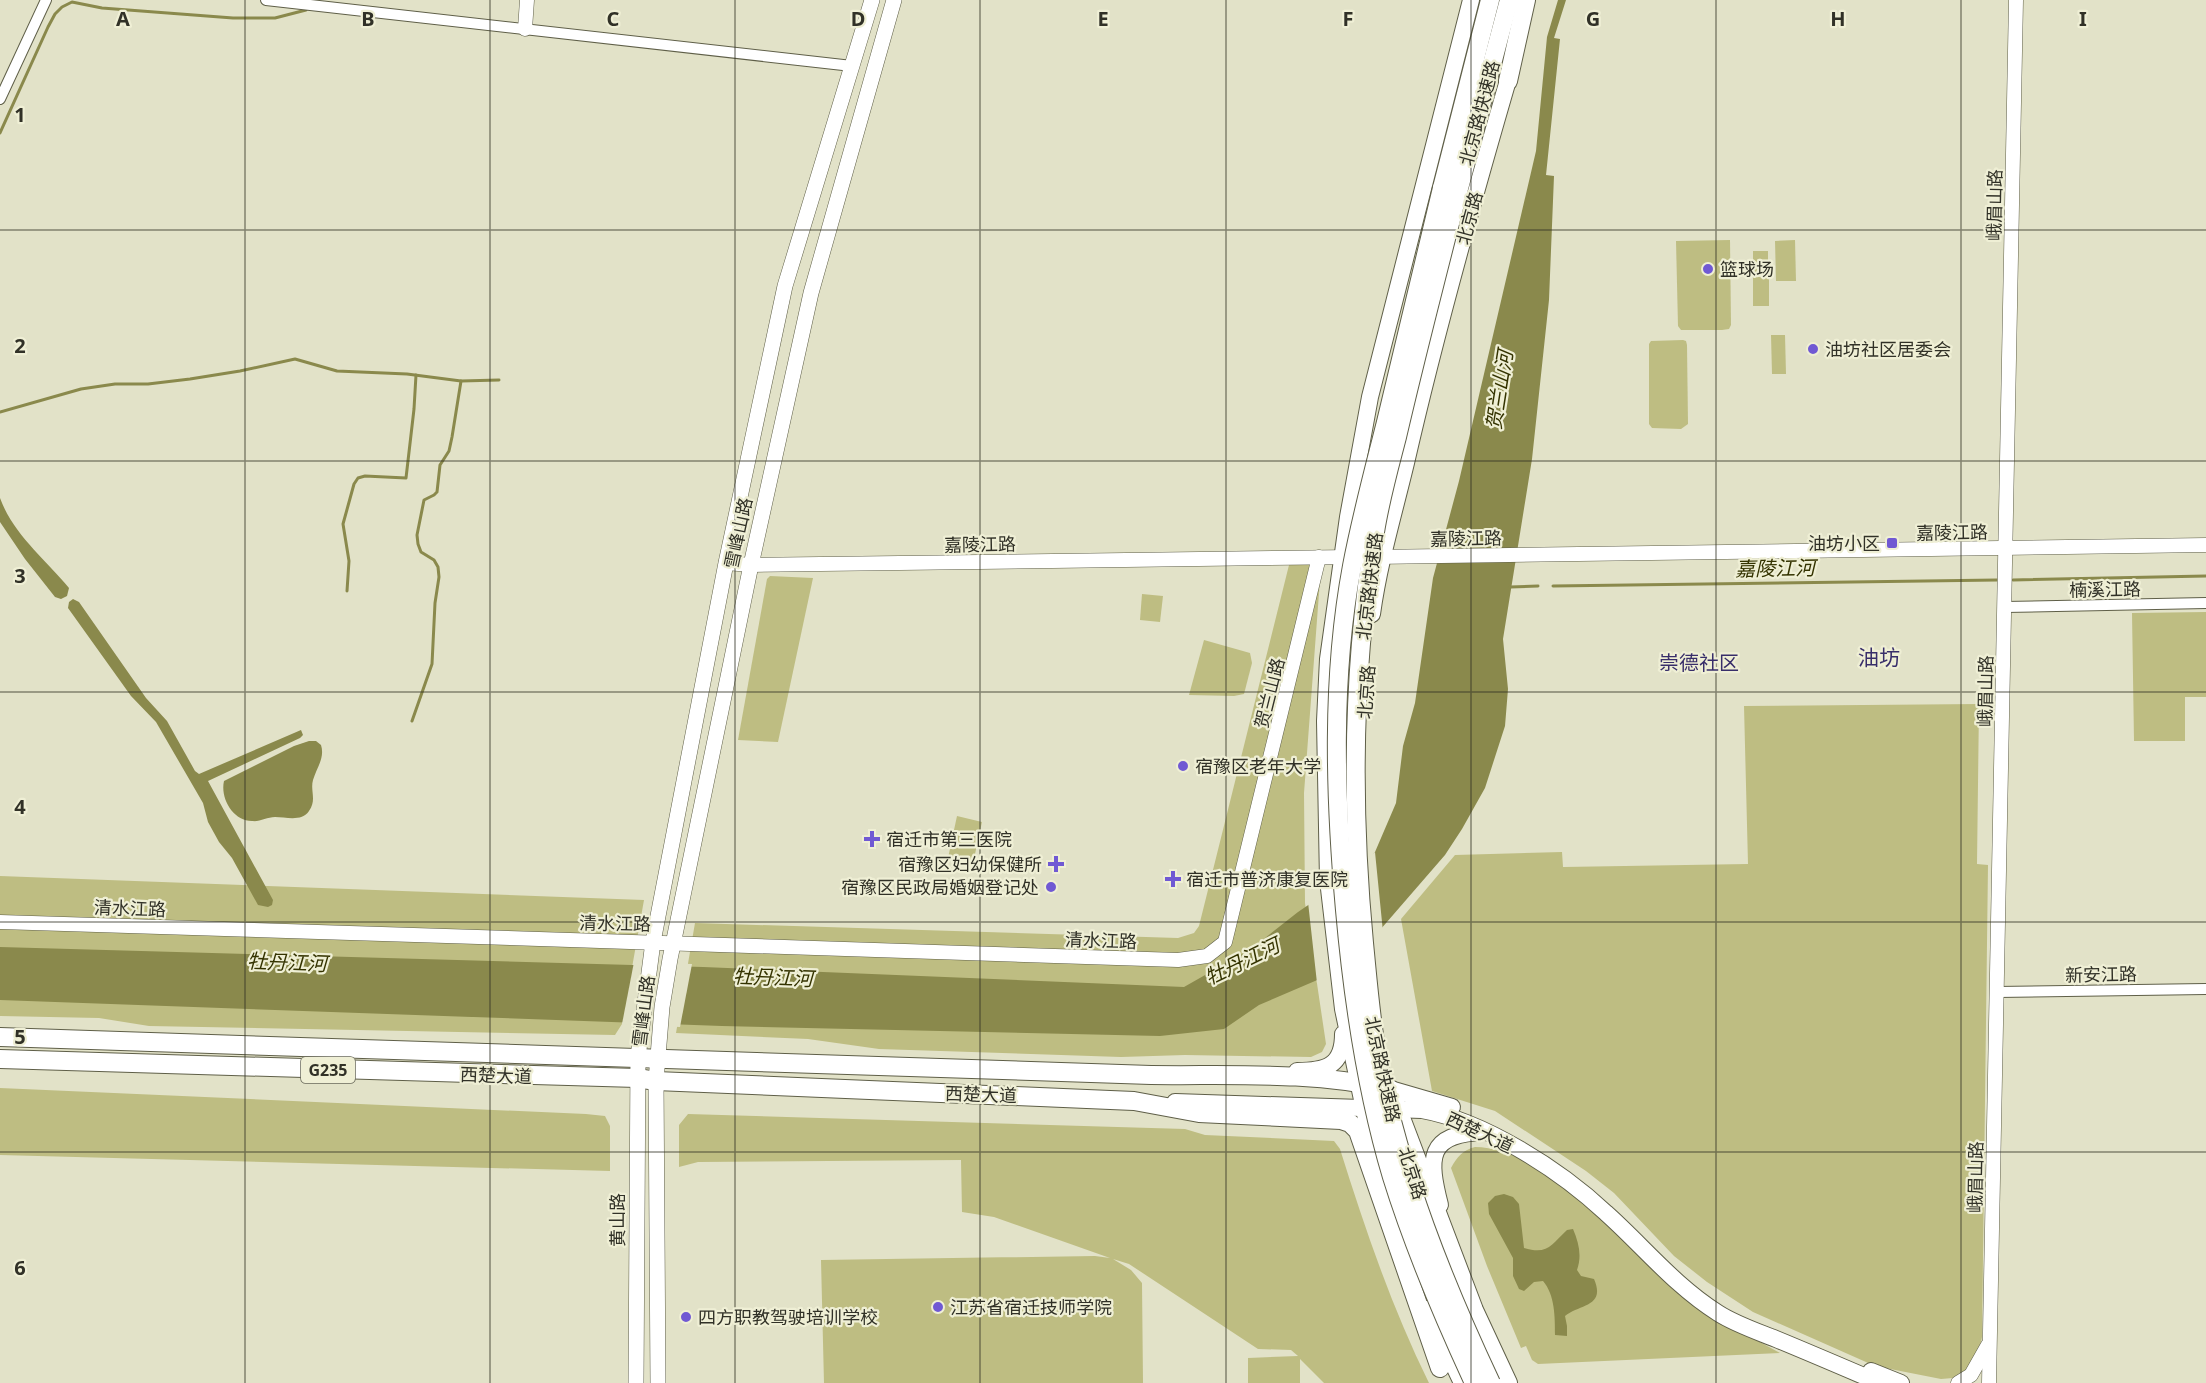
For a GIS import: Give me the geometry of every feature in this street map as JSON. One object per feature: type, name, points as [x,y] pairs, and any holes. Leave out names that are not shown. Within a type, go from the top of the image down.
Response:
[{"type":"highway","name":"北京路快速路","points":[[1490,0],[1375,529],[1364,601],[1356,717],[1354,793],[1361,913],[1371,1015],[1379,1066],[1406,1167],[1426,1230],[1452,1297],[1491,1383]]},
{"type":"highway","name":"北京路快速路","points":[[1474,1383],[1440,1309],[1408,1223],[1392,1175],[1367,1076],[1352,988],[1338,837],[1336,771],[1339,682],[1352,567],[1450,190],[1509,0]]},
{"type":"highway","points":[[1508,81],[1526,0]]},
{"type":"highway","name":"西楚大道","points":[[0,1037],[638,1057]]},
{"type":"highway","name":"G235","points":[[638,1057],[657,1060]]},
{"type":"highway","name":"西楚大道","points":[[0,1059],[637,1078],[656,1081],[1134,1101]]},
{"type":"highway","name":"西楚大道","points":[[657,1060],[1133,1075],[1313,1077],[1357,1081],[1390,1089]]},
{"type":"highway","points":[[1390,1089],[1473,1310],[1508,1383]]},
{"type":"highway","points":[[1134,1101],[1199,1113],[1341,1120],[1350,1123],[1358,1131],[1443,1375]]},
{"type":"highway","points":[[1386,1199],[1421,1312]]},
{"type":"main road","name":"雪峰山路","points":[[638,1057],[653,942],[726,563],[785,286],[872,0]]},
{"type":"main road","name":"雪峰山路","points":[[656,1081],[660,1027],[672,943],[751,565],[811,293],[894,0]]},
{"type":"main road","name":"北京路","points":[[1462,1383],[1401,1245],[1362,1109],[1342,1009],[1328,880],[1326,711],[1333,612],[1358,456],[1370,397],[1471,0]]},
{"type":"main road","name":"北京路","points":[[1390,1089],[1377,1029],[1361,857],[1360,793],[1372,613],[1422,391],[1477,188],[1532,0]]},
{"type":"main road","points":[[1133,1075],[1306,1071],[1325,1068],[1337,1061],[1342,1051],[1342,1009]]},
{"type":"main road","name":"黄山路","points":[[636,1383],[638,1057]]},
{"type":"main road","points":[[656,1081],[658,1383]]},
{"type":"main road","name":"西楚大道","points":[[1390,1089],[1441,1103],[1481,1118],[1536,1149],[1570,1172],[1603,1199],[1650,1248],[1694,1284],[1749,1317],[1802,1342],[1901,1383]]},
{"type":"main road","name":"西楚大道","points":[[1134,1101],[1422,1110],[1445,1114],[1470,1124],[1532,1156],[1583,1192],[1678,1282],[1718,1313],[1880,1383]]},
{"type":"main road","name":"北京路","points":[[1396,1109],[1414,1181],[1498,1383]]},
{"type":"main road","points":[[1456,1264],[1433,1170],[1434,1157],[1439,1145],[1447,1138],[1483,1132]]},
{"type":"street","points":[[0,99],[46,0]]},
{"type":"street","points":[[266,0],[852,66]]},
{"type":"street","points":[[525,30],[527,0]]},
{"type":"street","name":"峨眉山路","points":[[1989,1383],[2016,0]]},
{"type":"street","name":"嘉陵江路","points":[[726,563],[751,565],[1383,557],[2006,549],[2206,544]]},
{"type":"street","name":"贺兰山路","points":[[1225,942],[1319,557]]},
{"type":"street","name":"楠溪江路","points":[[2005,608],[2206,603]]},
{"type":"street","name":"清水江路","points":[[0,922],[1178,960],[1208,956],[1225,942]]},
{"type":"street","name":"新安江路","points":[[1997,992],[2206,989]]},
{"type":"street","points":[[1958,1383],[1971,1375],[1978,1366],[1990,1340]]},
{"type":"street","points":[[1990,1340],[1997,1383]]},
{"type":"shaded area","points":[[1730,240],[1731,325],[1729,329],[1681,330],[1678,326],[1676,241]]},
{"type":"shaded area","points":[[1795,240],[1796,281],[1776,281],[1775,241]]},
{"type":"shaded area","points":[[1753,251],[1768,251],[1768,273],[1753,273]]},
{"type":"shaded area","points":[[1753,277],[1769,277],[1769,306],[1753,306]]},
{"type":"shaded area","points":[[1771,335],[1785,335],[1786,374],[1772,374]]},
{"type":"shaded area","points":[[1683,340],[1687,345],[1688,424],[1681,429],[1652,428],[1649,424],[1649,344],[1651,341]]},
{"type":"shaded area","points":[[1290,561],[1309,561],[1320,580],[1304,793],[1305,903],[1326,1044],[1322,1052],[1311,1057],[1185,1055],[1121,1057],[879,1049],[808,1039],[676,1033],[695,923],[1178,938],[1194,933],[1199,926]]},
{"type":"shaded area","points":[[770,576],[813,578],[778,742],[738,740],[767,579]]},
{"type":"shaded area","points":[[1142,594],[1163,596],[1160,622],[1140,620]]},
{"type":"shaded area","points":[[2206,612],[2206,697],[2185,697],[2185,741],[2134,741],[2132,613]]},
{"type":"shaded area","points":[[1204,640],[1250,653],[1252,663],[1244,694],[1234,696],[1189,695]]},
{"type":"shaded area","points":[[1979,704],[1977,864],[1988,865],[1982,1337],[1978,1357],[1967,1370],[1953,1378],[1941,1379],[1875,1366],[1753,1312],[1707,1282],[1674,1256],[1614,1193],[1586,1171],[1495,1111],[1432,1091],[1401,919],[1455,855],[1562,852],[1563,867],[1748,864],[1744,706]]},
{"type":"shaded area","points":[[957,816],[982,822],[973,863],[948,858]]},
{"type":"shaded area","points":[[0,876],[644,900],[622,1024],[615,1035],[149,1026],[99,1018],[0,1016]]},
{"type":"shaded area","points":[[0,1088],[605,1116],[610,1126],[610,1171],[0,1155]]},
{"type":"shaded area","points":[[688,1114],[1185,1129],[1205,1135],[1334,1141],[1340,1149],[1391,1297],[1429,1383],[1324,1383],[1300,1359],[1300,1383],[1248,1383],[1248,1358],[1298,1356],[1291,1350],[1258,1349],[1129,1264],[1113,1259],[1131,1270],[1142,1283],[1143,1383],[824,1383],[821,1260],[1095,1256],[1110,1258],[994,1217],[962,1212],[961,1160],[698,1162],[679,1167],[679,1125]]},
{"type":"shaded area","points":[[1475,1147],[1504,1152],[1548,1173],[1736,1329],[1780,1353],[1538,1364],[1532,1360],[1526,1346],[1521,1348],[1487,1266],[1451,1168],[1461,1154]]},
{"type":"water","points":[[1558,0],[1566,0],[1554,38],[1560,39],[1546,175],[1554,176],[1549,300],[1532,459],[1503,639],[1508,689],[1505,726],[1485,788],[1445,855],[1380,930],[1322,978],[1259,1005],[1224,1029],[1160,1036],[722,1026],[0,1000],[0,947],[703,967],[1184,987],[1251,949],[1298,912],[1348,878],[1375,852],[1396,803],[1403,746],[1415,703],[1433,578],[1459,481],[1536,151],[1547,37]]},
{"type":"water","points":[[0,498],[21,535],[69,588],[67,596],[61,599],[55,597],[25,559],[0,522]]},
{"type":"water","points":[[73,599],[79,602],[146,698],[167,721],[195,771],[199,774],[301,730],[303,735],[300,738],[208,781],[273,900],[272,905],[268,907],[258,905],[232,858],[219,842],[208,822],[203,803],[156,722],[131,696],[68,608],[69,602]]},
{"type":"water","points":[[316,741],[321,745],[322,754],[312,784],[313,803],[306,814],[298,818],[272,817],[255,821],[245,820],[234,813],[226,801],[224,781],[294,746]]},
{"type":"water","points":[[1504,1194],[1513,1197],[1519,1204],[1524,1248],[1544,1249],[1553,1244],[1567,1230],[1573,1229],[1579,1250],[1577,1270],[1581,1276],[1594,1279],[1597,1295],[1590,1303],[1565,1316],[1567,1336],[1555,1335],[1552,1299],[1543,1281],[1534,1282],[1524,1291],[1519,1289],[1513,1276],[1513,1258],[1489,1214],[1488,1203],[1495,1196]]},
{"type":"pier","points":[[1375,852],[1383,932],[1317,983],[1308,902],[1346,876]]},
{"type":"pier","points":[[634,962],[692,964],[680,1027],[622,1024]]},
{"type":"waterway","points":[[0,133],[55,14],[72,2],[102,8],[233,18],[275,18],[306,10]]},
{"type":"waterway","points":[[0,412],[81,389],[115,384],[148,384],[190,379],[295,359],[337,371],[407,374],[461,381],[499,380]]},
{"type":"waterway","points":[[347,591],[349,561],[343,524],[354,484],[358,478],[365,476],[406,478],[416,375]]},
{"type":"waterway","points":[[412,721],[432,664],[435,603],[439,577],[438,567],[434,560],[421,552],[417,535],[424,500],[437,492],[440,465],[449,451],[461,381]]},
{"type":"waterway","name":"嘉陵江河","points":[[2013,580],[2206,576]]},
{"type":"waterway","name":"嘉陵江河","points":[[1553,586],[1997,580]]},
{"type":"waterway","name":"嘉陵江河","points":[[1510,587],[1538,586]]},
{"type":"place","name":"篮球场","points":[[1708,269]]},
{"type":"place","name":"油坊社区居委会","points":[[1813,349]]},
{"type":"place","name":"油坊小区","points":[[1892,543]]},
{"type":"place","name":"宿豫区老年大学","points":[[1183,766]]},
{"type":"place","name":"宿迁市第三医院","points":[[872,839]]},
{"type":"place","name":"宿豫区妇幼保健所","points":[[1056,864]]},
{"type":"place","name":"宿迁市普济康复医院","points":[[1173,879]]},
{"type":"place","name":"宿豫区民政局婚姻登记处","points":[[1051,887]]},
{"type":"place","name":"江苏省宿迁技师学院","points":[[938,1307]]},
{"type":"place","name":"四方职教驾驶培训学校","points":[[686,1317]]},
{"type":"district","name":"油坊","points":[[1879,657]]},
{"type":"district","name":"崇德社区","points":[[1699,662]]},
{"type":"water label","name":"贺兰山河","points":[[1499,390]]},
{"type":"water label","name":"牡丹江河","points":[[1242,961]]},
{"type":"water label","name":"牡丹江河","points":[[287,962]]},
{"type":"water label","name":"牡丹江河","points":[[773,977]]}]
